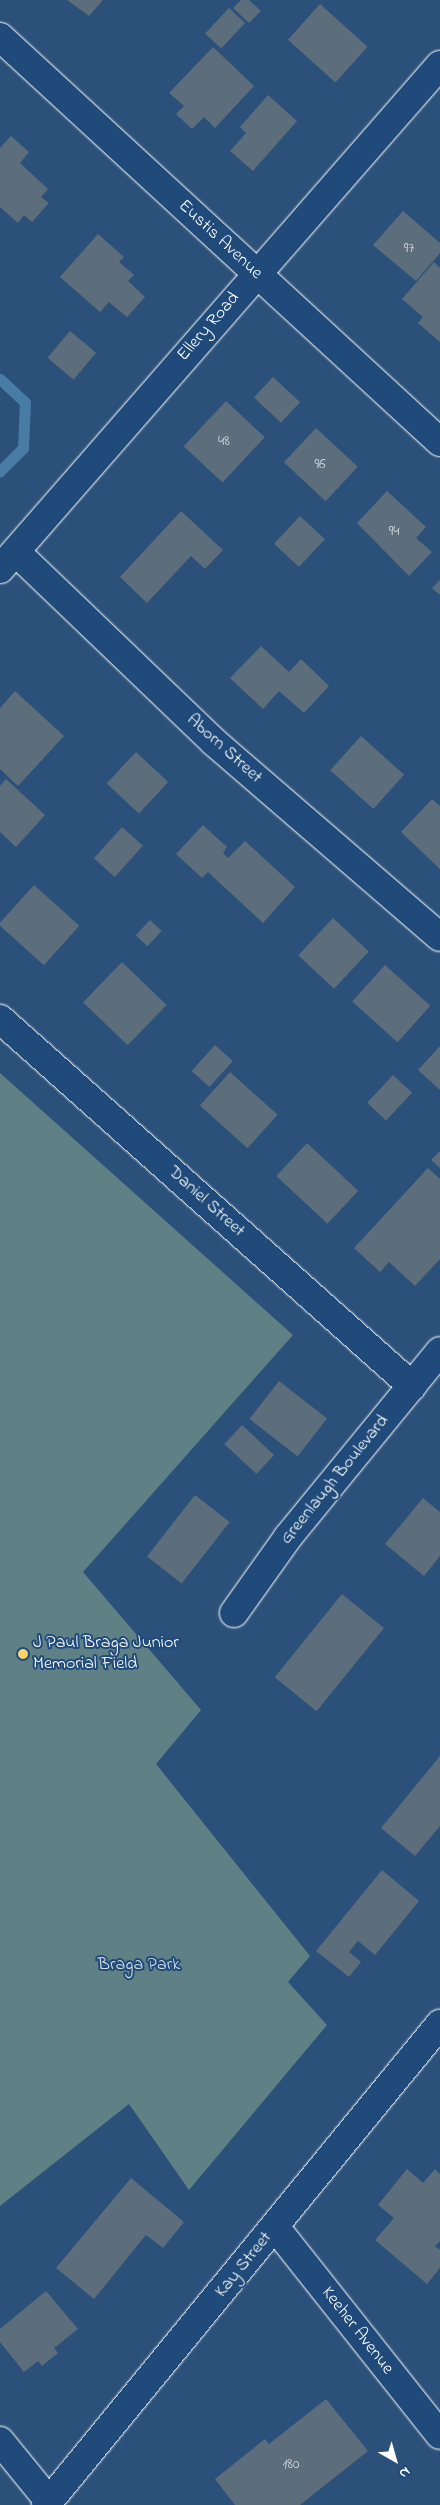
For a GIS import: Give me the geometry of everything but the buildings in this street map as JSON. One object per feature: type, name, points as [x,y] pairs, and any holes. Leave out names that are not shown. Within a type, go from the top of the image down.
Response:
[{"type":"street","name":"Eustis Avenue","points":[[0,37],[440,442]]},
{"type":"street","name":"Ellery Road","points":[[8,560],[255,273],[440,65]]},
{"type":"street","name":"Aborn Street","points":[[8,560],[214,742],[440,937]]},
{"type":"street","name":"Daniel Street","points":[[0,1018],[412,1386]]},
{"type":"street","name":"Greenlaugh Boulevard","points":[[234,1613],[288,1537],[440,1351]]},
{"type":"street","name":"Kay Street","points":[[48,2503],[440,2024]]},
{"type":"street","name":"Keeher Avenue","points":[[275,2227],[440,2435]]},
{"type":"street","points":[[0,2441],[48,2503]]},
{"type":"green space","name":"Braga Park","points":[[0,1073],[293,1335],[83,1572],[201,1710],[156,1764],[310,1956],[288,1982],[327,2025],[189,2190],[129,2104],[0,2206]]},
{"type":"waterway","points":[[0,379],[25,402],[23,448],[0,471]]},
{"type":"place","name":"J Paul Braga Junior Memorial Field","points":[[23,1654]]}]
